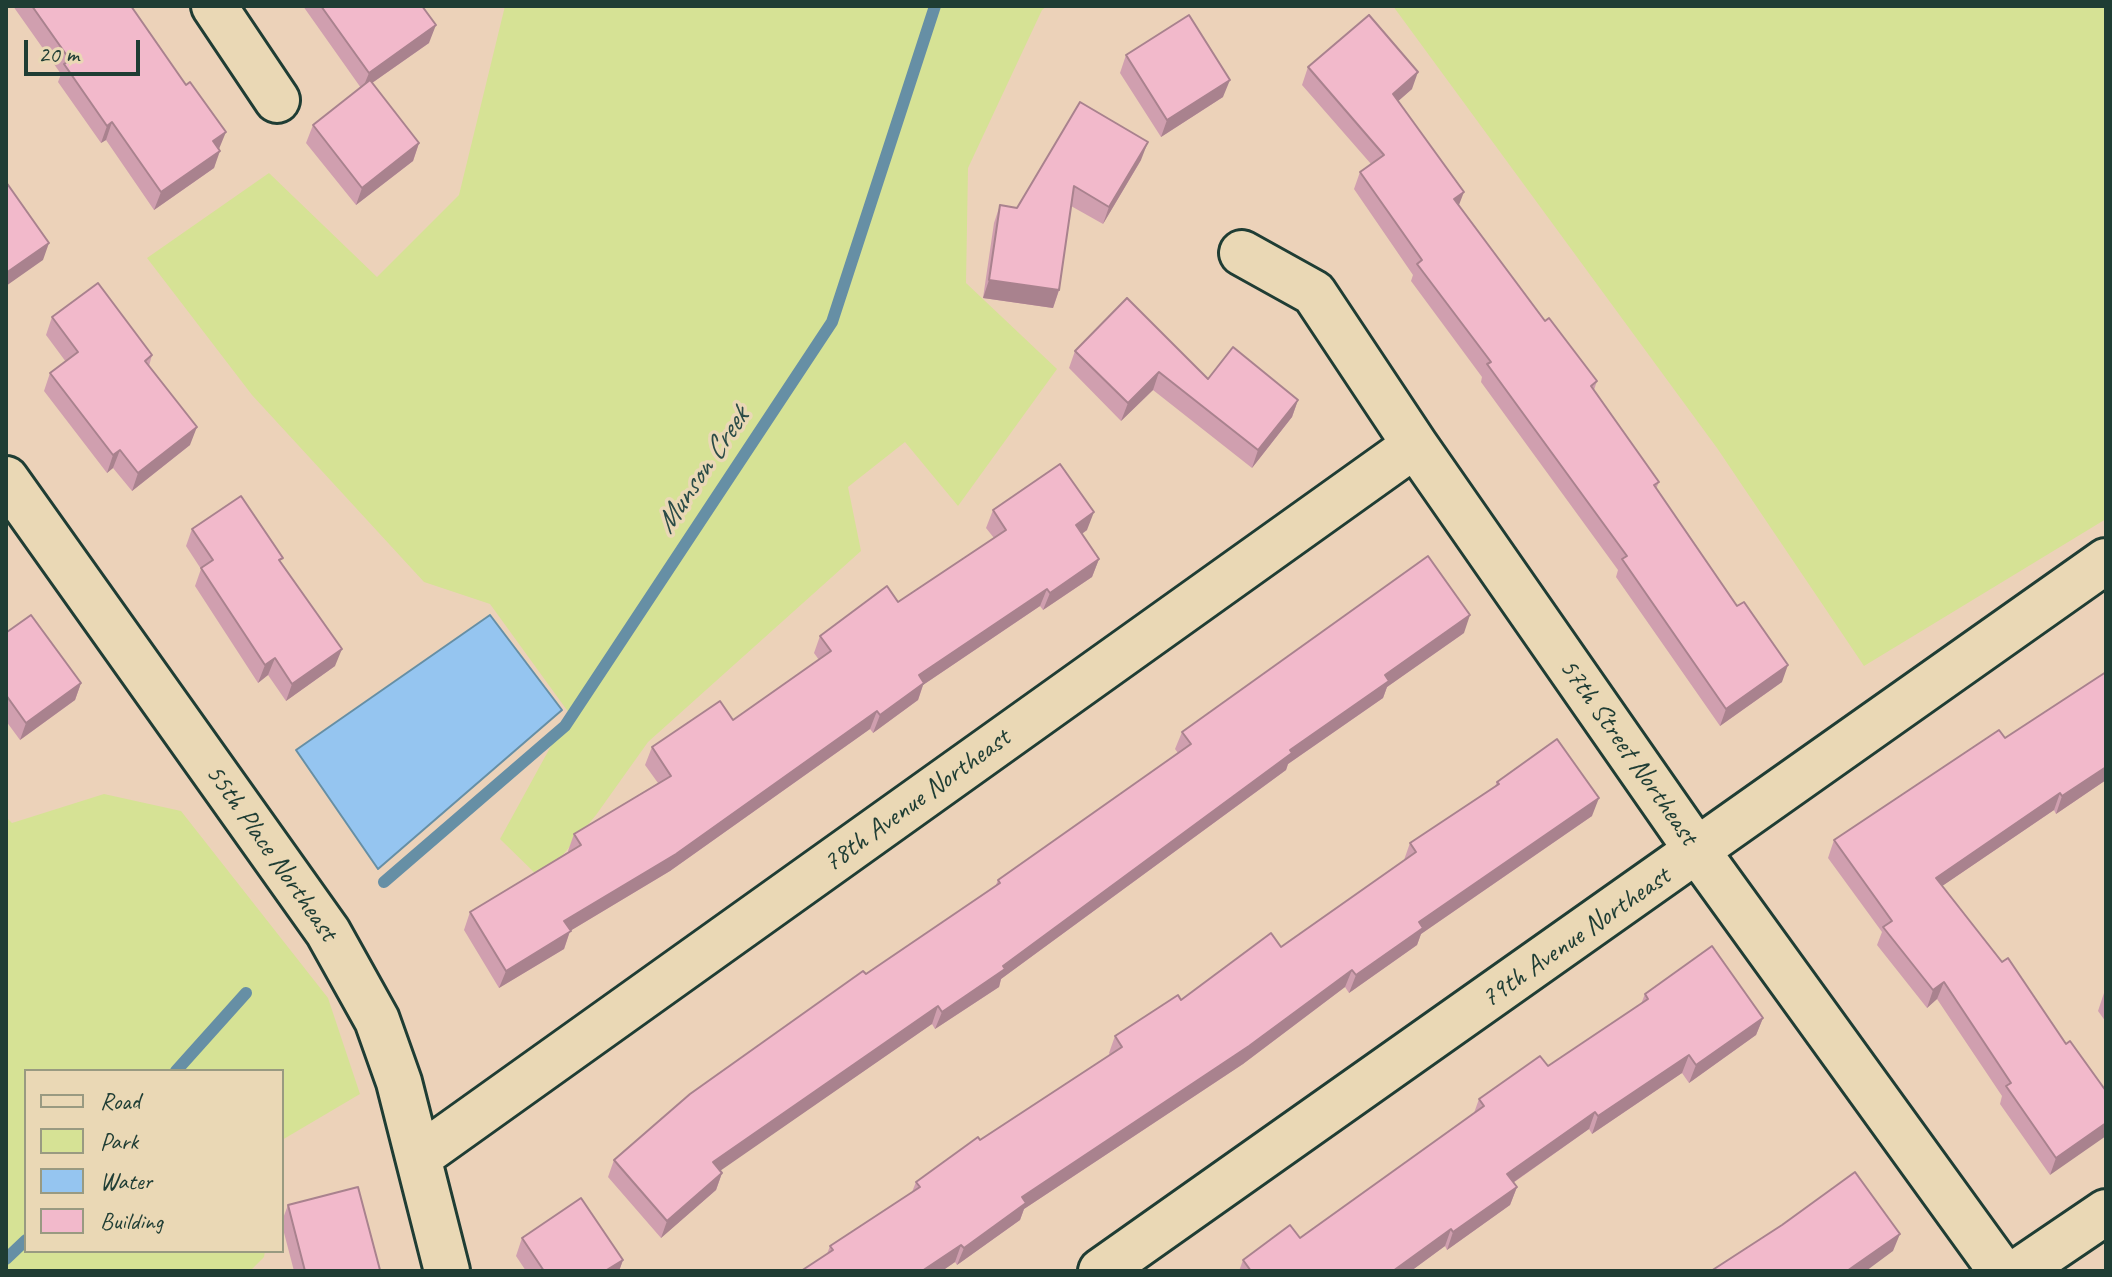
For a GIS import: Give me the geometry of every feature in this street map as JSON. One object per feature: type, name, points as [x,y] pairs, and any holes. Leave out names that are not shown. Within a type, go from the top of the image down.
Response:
[{"type":"street","points":[[214,6],[277,100]]},
{"type":"street","name":"57th Street Northeast","points":[[1242,253],[1314,293],[1415,445],[1698,852],[2001,1271]]},
{"type":"street","name":"78th Avenue Northeast","points":[[420,1156],[1415,445]]},
{"type":"street","name":"55th Place Northeast","points":[[6,479],[328,932],[377,1020],[399,1082],[447,1271]]},
{"type":"street","name":"79th Avenue Northeast","points":[[1118,1266],[2106,561]]},
{"type":"street","points":[[2019,1271],[2106,1212]]},
{"type":"green space","points":[[505,6],[1047,6],[1042,10],[968,168],[966,283],[1057,369],[958,506],[905,442],[848,487],[861,551],[648,742],[596,815],[542,880],[500,839],[569,713],[490,604],[424,582],[252,395],[147,258],[269,173],[377,277],[459,195]]},
{"type":"green space","points":[[1393,6],[2106,6],[2106,519],[1864,666],[1717,448]]},
{"type":"green space","points":[[104,794],[181,811],[328,998],[360,1094],[284,1139],[284,1069],[24,1069],[24,1253],[265,1253],[250,1271],[6,1271],[6,817],[12,823]]},
{"type":"water","points":[[490,615],[562,710],[378,869],[296,750]]},
{"type":"building","points":[[32,6],[131,6],[186,85],[190,82],[226,132],[213,141],[220,151],[161,192],[112,122],[107,126],[64,64],[70,60]]},
{"type":"building","points":[[321,6],[422,6],[436,25],[369,73]]},
{"type":"building","points":[[1189,15],[1230,80],[1167,120],[1126,55]]},
{"type":"building","points":[[1369,15],[1418,72],[1393,94],[1464,192],[1454,199],[1545,321],[1549,318],[1597,381],[1591,386],[1659,482],[1654,485],[1737,606],[1744,602],[1788,665],[1726,709],[1622,559],[1627,556],[1487,364],[1491,362],[1417,264],[1422,260],[1360,172],[1384,155],[1308,67]]},
{"type":"building","points":[[370,80],[419,143],[362,188],[313,125]]},
{"type":"building","points":[[1080,102],[1148,142],[1109,207],[1074,186],[1059,290],[989,280],[1000,205],[1017,208]]},
{"type":"building","points":[[6,182],[49,243],[6,273]]},
{"type":"building","points":[[98,283],[152,355],[145,361],[197,427],[138,473],[120,450],[113,455],[50,373],[78,352],[52,317]]},
{"type":"building","points":[[1127,298],[1208,379],[1233,347],[1298,400],[1258,450],[1159,372],[1128,403],[1075,351]]},
{"type":"building","points":[[1060,464],[1094,512],[1076,525],[1099,559],[1050,593],[1047,589],[919,675],[924,683],[880,715],[877,711],[676,854],[564,921],[571,931],[506,971],[470,912],[581,845],[574,834],[671,776],[652,747],[720,701],[733,720],[831,651],[820,636],[887,586],[898,602],[1006,530],[993,510]]},
{"type":"building","points":[[241,496],[283,558],[279,560],[342,649],[292,684],[275,658],[265,665],[201,568],[213,560],[192,529]]},
{"type":"building","points":[[1428,556],[1470,615],[1385,675],[1389,681],[1290,750],[1292,753],[1003,966],[1005,969],[942,1012],[938,1006],[713,1162],[722,1173],[667,1221],[614,1160],[690,1094],[863,971],[866,974],[1000,883],[998,880],[1191,744],[1182,732]]},
{"type":"building","points":[[31,615],[81,683],[26,723],[6,695],[6,630]]},
{"type":"building","points":[[2106,672],[2106,767],[2062,796],[2060,793],[1936,878],[2002,962],[2008,958],[2066,1044],[2070,1041],[2106,1091],[2106,1123],[2056,1158],[2006,1086],[2011,1083],[1944,982],[1933,990],[1883,927],[1892,921],[1834,840],[1999,730],[2005,738]]},
{"type":"building","points":[[1557,739],[1599,798],[1419,922],[1423,928],[1356,975],[1352,970],[1249,1046],[1022,1197],[1026,1203],[964,1248],[961,1245],[922,1271],[801,1271],[833,1250],[830,1246],[920,1187],[916,1182],[978,1137],[980,1140],[1122,1047],[1115,1036],[1178,995],[1181,1000],[1271,933],[1281,947],[1416,852],[1410,843],[1499,784],[1497,782]]},
{"type":"building","points":[[1712,946],[1763,1018],[1696,1065],[1689,1055],[1598,1116],[1595,1112],[1507,1174],[1517,1187],[1453,1232],[1451,1229],[1393,1271],[1251,1271],[1243,1260],[1290,1225],[1300,1238],[1484,1106],[1479,1099],[1540,1056],[1548,1066],[1648,999],[1645,994]]},
{"type":"building","points":[[1855,1172],[1900,1234],[1847,1271],[1711,1271],[1782,1225]]},
{"type":"building","points":[[358,1187],[380,1270],[305,1271],[288,1205]]},
{"type":"building","points":[[581,1198],[623,1260],[605,1271],[544,1271],[522,1238]]},
{"type":"waterway","name":"Munson Creek","points":[[384,882],[565,726],[832,322],[935,6]]},
{"type":"waterway","name":"Munson Creek","points":[[178,1069],[246,993]]},
{"type":"waterway","name":"Munson Creek","points":[[6,1259],[24,1242]]}]
